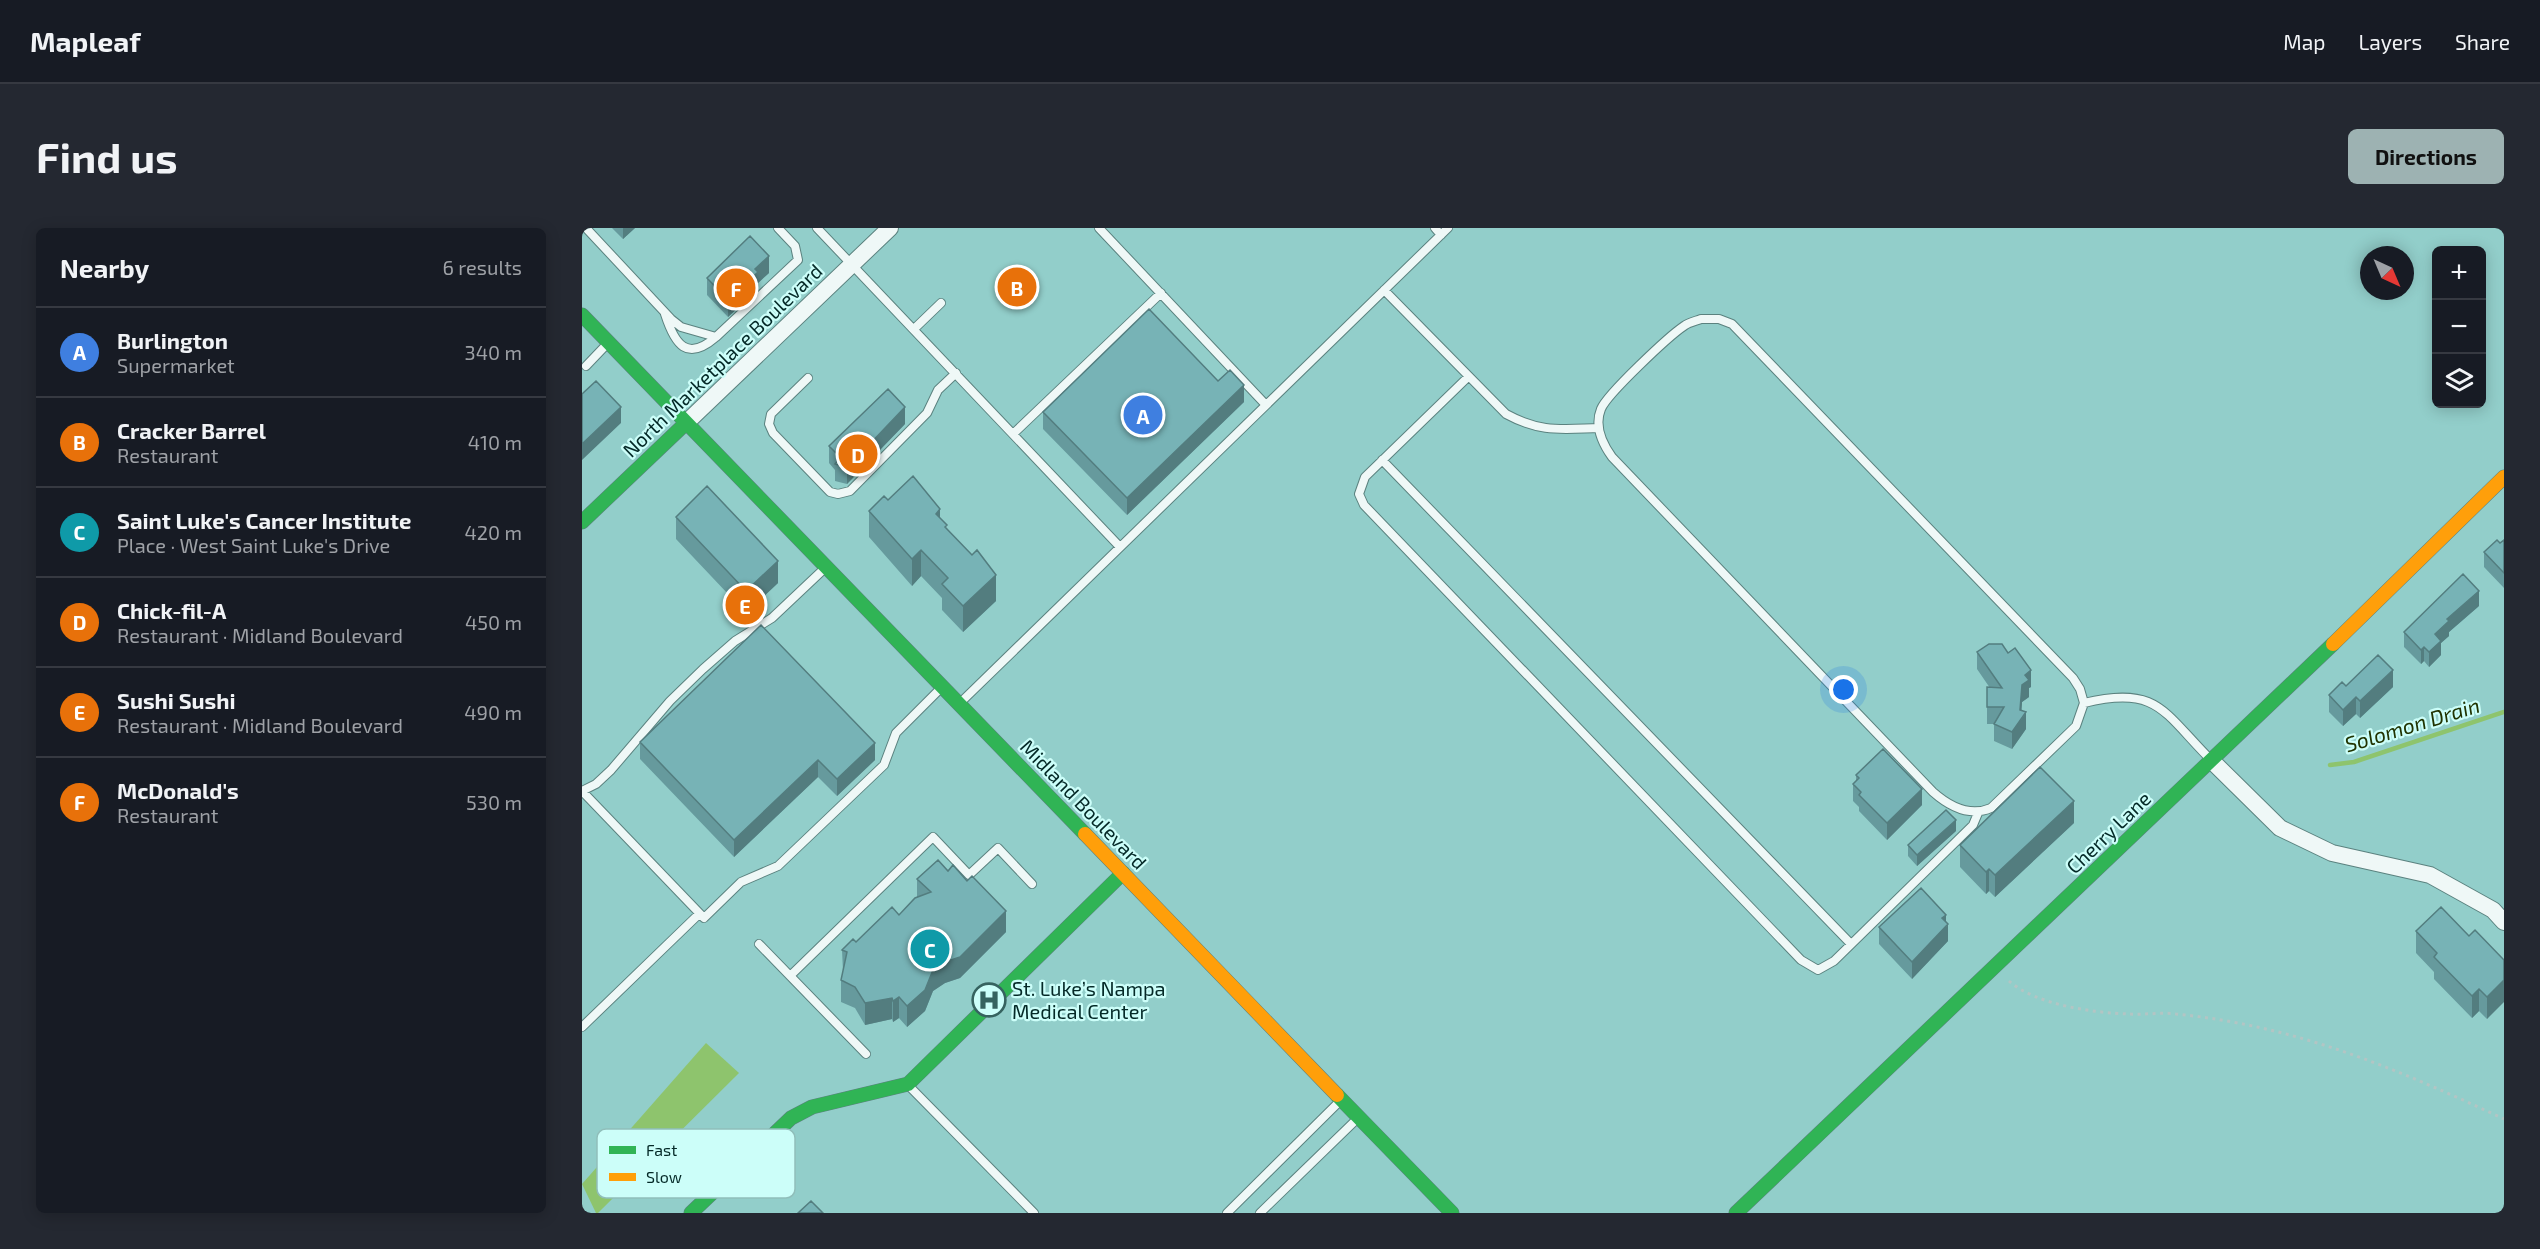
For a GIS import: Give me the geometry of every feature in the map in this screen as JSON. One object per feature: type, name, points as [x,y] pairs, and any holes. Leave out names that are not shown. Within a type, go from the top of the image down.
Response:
[{"type":"main road","name":"Midland Boulevard","points":[[582,315],[1452,1213]]},
{"type":"main road","name":"North Marketplace Boulevard","points":[[582,522],[686,423]]},
{"type":"main road","name":"Cherry Lane","points":[[1736,1213],[2212,761],[2504,477]]},
{"type":"main road","points":[[780,1129],[791,1118],[812,1107],[908,1084],[1123,873]]},
{"type":"main road","points":[[692,1213],[708,1198]]},
{"type":"street","name":"North Marketplace Boulevard","points":[[686,423],[890,228]]},
{"type":"street","points":[[2212,761],[2280,828],[2332,853],[2430,875],[2493,910],[2504,922]]},
{"type":"lane","points":[[586,228],[665,314],[681,327],[716,337]]},
{"type":"lane","points":[[665,314],[670,330],[680,344],[695,351],[703,348],[798,260],[795,246],[778,228]]},
{"type":"lane","points":[[818,228],[1120,547]]},
{"type":"lane","points":[[1099,228],[1266,405]]},
{"type":"lane","points":[[959,704],[1384,290],[1441,230]]},
{"type":"lane","points":[[1384,290],[1506,414],[1525,425],[1550,430],[1599,428]]},
{"type":"lane","points":[[1013,434],[1161,293]]},
{"type":"lane","points":[[914,329],[941,303]]},
{"type":"lane","points":[[1701,319],[1719,319],[1732,324],[2073,678],[2080,689],[2084,703],[2076,726],[1991,808],[1978,813],[1943,801],[1612,457],[1604,445],[1599,428],[1601,408],[1606,400],[1622,382],[1685,324],[1701,319]]},
{"type":"lane","points":[[586,366],[609,343]]},
{"type":"lane","points":[[808,378],[771,414],[769,424],[773,433],[834,494],[850,492],[911,432],[927,414],[938,390],[956,373]]},
{"type":"lane","points":[[1468,377],[1365,477],[1359,494],[1364,505],[1801,960],[1818,970],[1834,961],[1973,825],[1978,813]]},
{"type":"lane","points":[[1382,460],[1851,944]]},
{"type":"lane","points":[[825,568],[772,618],[735,640],[703,669],[670,701],[611,770],[596,784],[582,791],[699,914],[704,918],[741,882],[778,866],[884,765],[897,733],[942,687]]},
{"type":"lane","points":[[2084,703],[2120,696],[2150,701],[2171,718],[2212,761]]},
{"type":"lane","points":[[791,975],[933,837],[969,875],[998,848],[1032,884]]},
{"type":"lane","points":[[582,1027],[699,914]]},
{"type":"lane","points":[[759,944],[866,1054]]},
{"type":"lane","points":[[908,1084],[1034,1213]]},
{"type":"lane","points":[[1227,1213],[1342,1099]]},
{"type":"lane","points":[[1260,1213],[1359,1117]]},
{"type":"path","points":[[1994,968],[2014,985],[2040,997],[2079,1009],[2129,1014],[2174,1014],[2224,1021],[2323,1043],[2406,1074],[2504,1119]]},
{"type":"shaded area","points":[[706,1043],[739,1073],[683,1129],[630,1129]]},
{"type":"shaded area","points":[[597,1167],[597,1198],[613,1198],[596,1213],[582,1184]]},
{"type":"building","points":[[750,236],[769,256],[755,269],[758,272],[728,300],[707,278]]},
{"type":"building","points":[[1149,309],[1218,381],[1230,370],[1244,385],[1127,498],[1043,412]]},
{"type":"building","points":[[596,381],[621,407],[582,444],[582,394]]},
{"type":"building","points":[[888,389],[905,407],[847,468],[835,464],[841,458],[829,446]]},
{"type":"building","points":[[913,476],[940,509],[936,514],[947,525],[945,527],[972,555],[977,550],[996,575],[963,606],[942,584],[948,578],[921,550],[912,559],[869,511],[884,496],[888,500]]},
{"type":"building","points":[[707,486],[778,561],[746,591],[676,517]]},
{"type":"building","points":[[2497,540],[2500,543],[2504,540],[2504,573],[2484,552]]},
{"type":"building","points":[[2463,574],[2479,591],[2447,619],[2449,621],[2435,634],[2441,641],[2429,652],[2424,647],[2421,650],[2404,632]]},
{"type":"building","points":[[761,625],[875,743],[837,779],[818,760],[734,840],[640,742]]},
{"type":"building","points":[[1989,644],[2002,644],[2008,653],[2015,648],[2031,670],[2025,675],[2029,680],[2022,685],[2020,710],[2026,712],[2012,732],[1994,724],[2004,707],[1987,707],[1987,687],[2002,688],[1977,652]]},
{"type":"building","points":[[2378,655],[2393,670],[2360,701],[2356,697],[2343,710],[2329,695],[2342,682],[2346,686]]},
{"type":"building","points":[[1883,749],[1922,789],[1887,823],[1859,795],[1861,792],[1853,784],[1859,778],[1856,775]]},
{"type":"building","points":[[2040,767],[2074,801],[1995,875],[1989,869],[1986,872],[1960,845]]},
{"type":"building","points":[[1946,810],[1956,820],[1917,855],[1908,845]]},
{"type":"building","points":[[938,860],[948,871],[953,865],[967,881],[972,876],[1006,911],[960,957],[945,962],[933,970],[925,990],[907,1006],[899,997],[893,1001],[892,998],[865,1003],[855,987],[841,980],[847,952],[842,950],[853,939],[856,942],[892,907],[899,915],[915,898],[931,892],[917,879]]},
{"type":"building","points":[[1921,888],[1946,915],[1942,918],[1948,924],[1912,962],[1879,927]]},
{"type":"building","points":[[2441,907],[2469,936],[2475,930],[2504,960],[2504,980],[2487,997],[2479,989],[2472,996],[2434,957],[2437,953],[2416,931]]},
{"type":"building","points":[[811,1201],[823,1213],[798,1213]]},
{"type":"waterway","name":"Solomon Drain","points":[[2330,765],[2354,762],[2504,712]]},
{"type":"traffic: fast","points":[[582,315],[1085,834]]},
{"type":"traffic: fast","points":[[582,522],[686,423]]},
{"type":"traffic: fast","points":[[1736,1213],[2333,644]]},
{"type":"traffic: fast","points":[[779,1129],[791,1118],[812,1107],[908,1084],[1123,873]]},
{"type":"traffic: fast","points":[[1337,1095],[1452,1213]]},
{"type":"traffic: fast","points":[[691,1213],[707,1198]]},
{"type":"traffic: slow","points":[[2333,644],[2504,477]]},
{"type":"traffic: slow","points":[[1085,834],[1337,1095]]},
{"type":"place","name":"Cracker Barrel","points":[[1017,287]]},
{"type":"place","name":"McDonald's","points":[[736,288]]},
{"type":"place","name":"Burlington","points":[[1143,415]]},
{"type":"place","name":"Chick-fil-A","points":[[858,454]]},
{"type":"place","name":"Sushi Sushi","points":[[745,605]]},
{"type":"place","name":"Saint Luke's Cancer Institute","points":[[930,949]]},
{"type":"place","name":"St. Luke’s Nampa Medical Center","points":[[989,1000]]}]
